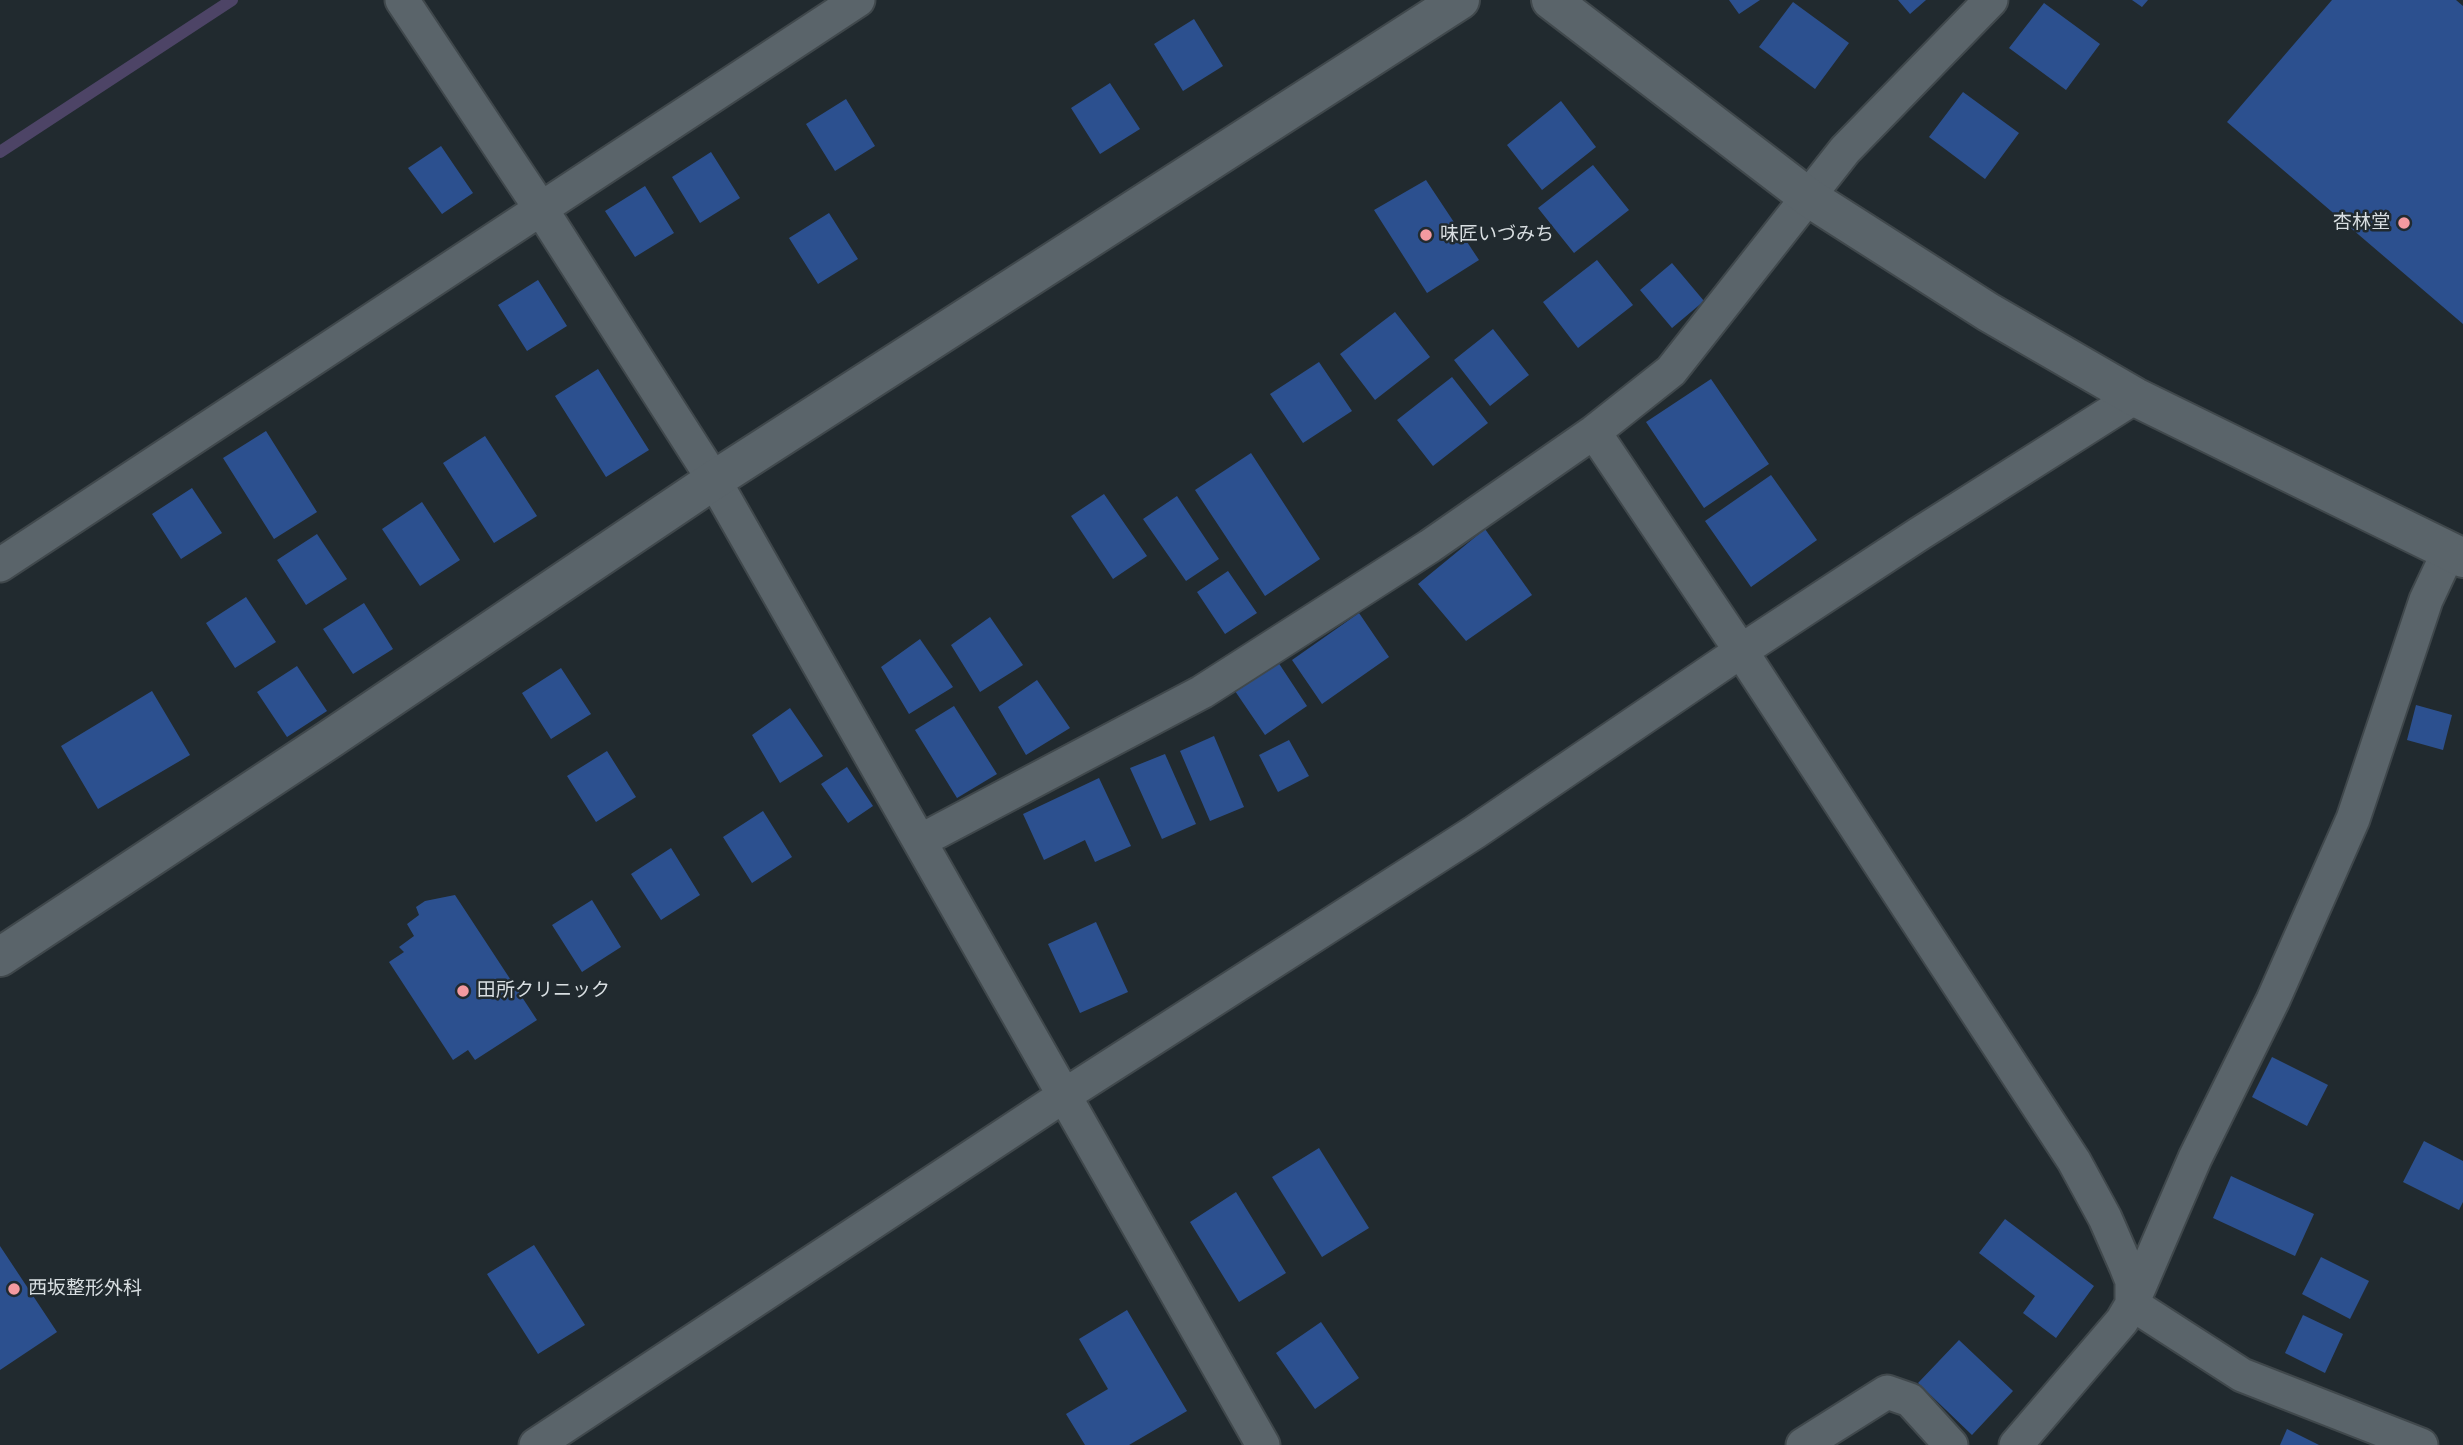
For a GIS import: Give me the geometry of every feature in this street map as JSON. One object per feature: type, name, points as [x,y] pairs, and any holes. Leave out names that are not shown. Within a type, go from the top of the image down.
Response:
[{"type":"street","points":[[402,0],[541,209],[715,481],[1263,1445]]},
{"type":"street","points":[[0,565],[858,0]]},
{"type":"street","points":[[0,957],[715,481],[1460,0]]},
{"type":"street","points":[[1551,0],[1808,197],[1988,312],[2135,397],[2456,555],[2426,600],[2353,819],[2273,1000],[2195,1158],[2132,1304],[2122,1321],[2016,1445]]},
{"type":"street","points":[[920,841],[1202,692],[1430,546],[1594,432],[1671,371],[1845,150],[1991,0]]},
{"type":"street","points":[[536,1445],[1065,1095],[1475,832],[1919,534],[2135,397]]},
{"type":"street","points":[[1594,432],[1741,651],[2074,1161],[2105,1219],[2129,1273],[2132,1281],[2132,1304]]},
{"type":"street","points":[[2132,1304],[2242,1375],[2421,1445]]},
{"type":"street","points":[[1803,1445],[1887,1392],[1910,1400],[1951,1445]]},
{"type":"building","points":[[1729,0],[1760,0],[1739,14]]},
{"type":"building","points":[[1898,0],[1926,0],[1910,14]]},
{"type":"building","points":[[2132,0],[2148,0],[2142,7]]},
{"type":"building","name":"杏林堂","points":[[2332,0],[2456,0],[2463,6],[2463,324],[2227,122]]},
{"type":"building","points":[[1793,2],[1849,43],[1815,89],[1759,47]]},
{"type":"building","points":[[2044,3],[2100,44],[2066,90],[2009,48]]},
{"type":"building","points":[[1194,19],[1223,66],[1183,91],[1154,44]]},
{"type":"building","points":[[1110,83],[1140,129],[1100,154],[1071,108]]},
{"type":"building","points":[[1963,92],[2019,133],[1985,179],[1929,137]]},
{"type":"building","points":[[846,99],[875,146],[835,171],[806,124]]},
{"type":"building","points":[[1561,101],[1596,147],[1542,190],[1507,145]]},
{"type":"building","points":[[441,146],[473,193],[442,214],[408,168]]},
{"type":"building","points":[[711,152],[740,198],[700,223],[672,177]]},
{"type":"building","points":[[1593,165],[1629,210],[1574,253],[1538,208]]},
{"type":"building","name":"味匠いづみち","points":[[1426,180],[1479,260],[1427,293],[1374,210]]},
{"type":"building","points":[[645,186],[674,233],[635,257],[605,211]]},
{"type":"building","points":[[829,213],[858,259],[818,284],[789,238]]},
{"type":"building","points":[[1597,260],[1633,305],[1578,348],[1543,302]]},
{"type":"building","points":[[1672,263],[1704,301],[1672,328],[1640,290]]},
{"type":"building","points":[[538,280],[567,326],[527,351],[498,305]]},
{"type":"building","points":[[1395,312],[1430,357],[1375,400],[1340,354]]},
{"type":"building","points":[[1493,329],[1529,375],[1490,406],[1454,360]]},
{"type":"building","points":[[1319,362],[1352,411],[1303,443],[1270,394]]},
{"type":"building","points":[[598,369],[649,450],[606,477],[555,396]]},
{"type":"building","points":[[1452,377],[1488,423],[1433,466],[1397,420]]},
{"type":"building","points":[[1711,379],[1769,464],[1704,508],[1646,422]]},
{"type":"building","points":[[266,431],[317,512],[274,539],[223,458]]},
{"type":"building","points":[[485,436],[537,516],[494,543],[443,463]]},
{"type":"building","points":[[1251,453],[1320,559],[1265,596],[1195,490]]},
{"type":"building","points":[[1771,475],[1817,540],[1751,587],[1705,521]]},
{"type":"building","points":[[192,488],[222,533],[181,559],[152,514]]},
{"type":"building","points":[[1104,494],[1147,556],[1113,579],[1071,516]]},
{"type":"building","points":[[1177,496],[1219,559],[1186,581],[1143,519]]},
{"type":"building","points":[[422,502],[460,560],[420,586],[382,529]]},
{"type":"building","points":[[1485,529],[1532,595],[1466,641],[1418,584]]},
{"type":"building","points":[[317,534],[347,579],[306,605],[277,560]]},
{"type":"building","points":[[1228,571],[1257,613],[1225,634],[1197,592]]},
{"type":"building","points":[[246,597],[276,642],[235,668],[206,623]]},
{"type":"building","points":[[364,603],[393,649],[353,674],[323,629]]},
{"type":"building","points":[[1359,613],[1389,657],[1322,704],[1292,660]]},
{"type":"building","points":[[990,617],[1023,665],[980,692],[951,645]]},
{"type":"building","points":[[920,639],[953,687],[909,714],[881,667]]},
{"type":"building","points":[[1278,662],[1307,706],[1265,735],[1235,691]]},
{"type":"building","points":[[297,666],[327,711],[287,737],[257,692]]},
{"type":"building","points":[[561,668],[591,714],[551,739],[522,693]]},
{"type":"building","points":[[1037,680],[1070,728],[1026,755],[998,707]]},
{"type":"building","points":[[152,691],[190,755],[98,809],[61,746]]},
{"type":"building","points":[[2416,705],[2452,715],[2443,750],[2407,740]]},
{"type":"building","points":[[954,706],[997,774],[957,798],[915,730]]},
{"type":"building","points":[[790,708],[823,756],[780,783],[752,735]]},
{"type":"building","points":[[1214,736],[1244,807],[1210,821],[1180,751]]},
{"type":"building","points":[[1289,740],[1309,776],[1278,792],[1259,755]]},
{"type":"building","points":[[607,751],[636,797],[596,822],[567,776]]},
{"type":"building","points":[[1165,754],[1196,824],[1162,839],[1130,768]]},
{"type":"building","points":[[847,767],[873,806],[848,823],[821,784]]},
{"type":"building","points":[[1099,778],[1131,846],[1095,862],[1085,840],[1044,860],[1023,814]]},
{"type":"building","points":[[763,811],[792,857],[752,883],[723,837]]},
{"type":"building","points":[[671,848],[700,895],[661,920],[631,874]]},
{"type":"building","name":"田所クリニック","points":[[455,895],[537,1020],[475,1060],[468,1050],[453,1060],[389,962],[404,952],[399,947],[414,936],[407,924],[419,915],[416,907],[425,901]]},
{"type":"building","points":[[592,900],[621,947],[582,972],[552,925]]},
{"type":"building","points":[[1096,922],[1128,992],[1080,1013],[1048,944]]},
{"type":"building","points":[[2272,1057],[2328,1085],[2307,1126],[2252,1097]]},
{"type":"building","points":[[2424,1141],[2463,1161],[2463,1202],[2459,1210],[2403,1182]]},
{"type":"building","points":[[1319,1148],[1369,1228],[1322,1257],[1272,1177]]},
{"type":"building","points":[[2231,1176],[2314,1214],[2295,1256],[2213,1218]]},
{"type":"building","points":[[1236,1192],[1286,1273],[1239,1302],[1190,1222]]},
{"type":"building","points":[[2005,1219],[2094,1286],[2056,1338],[2023,1313],[2035,1296],[1979,1253]]},
{"type":"building","points":[[534,1245],[585,1325],[538,1354],[487,1274]]},
{"type":"building","name":"西坂整形外科","points":[[0,1246],[57,1332],[0,1370]]},
{"type":"building","points":[[2321,1257],[2369,1281],[2350,1319],[2302,1294]]},
{"type":"building","points":[[1127,1310],[1187,1411],[1129,1445],[1085,1445],[1066,1414],[1108,1389],[1079,1339]]},
{"type":"building","points":[[2303,1315],[2343,1334],[2325,1373],[2285,1353]]},
{"type":"building","points":[[1321,1322],[1359,1378],[1315,1409],[1276,1353]]},
{"type":"building","points":[[1959,1340],[2013,1391],[1972,1435],[1918,1383]]},
{"type":"building","points":[[2287,1429],[2319,1445],[2280,1445]]},
{"type":"waterway","points":[[0,152],[232,0]]},
{"type":"place","name":"杏林堂","points":[[2404,223]]},
{"type":"place","name":"味匠いづみち","points":[[1426,235]]},
{"type":"place","name":"田所クリニック","points":[[463,991]]},
{"type":"place","name":"西坂整形外科","points":[[14,1289]]}]
